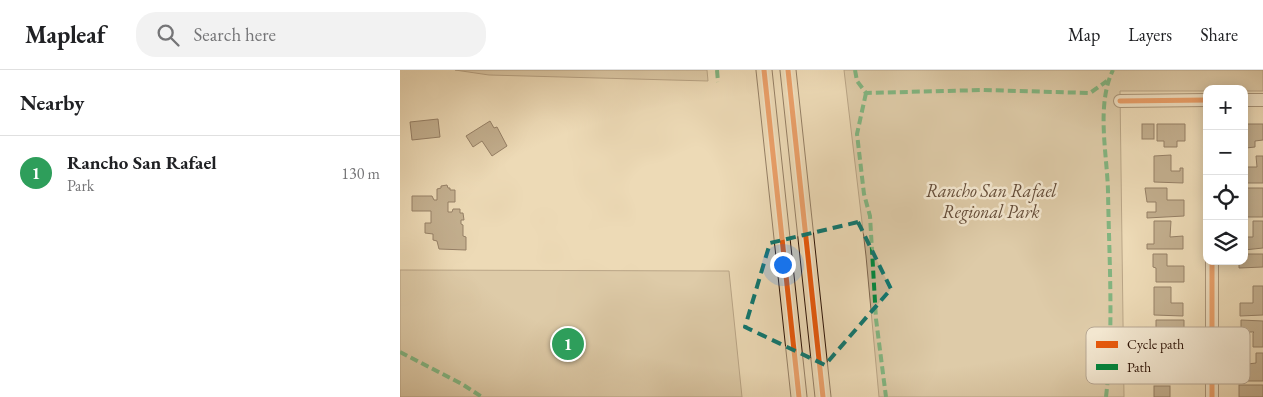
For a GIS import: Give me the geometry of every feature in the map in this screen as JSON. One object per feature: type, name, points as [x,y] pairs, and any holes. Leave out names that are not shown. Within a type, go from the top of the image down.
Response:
[{"type":"main road","points":[[764,70],[799,397]]},
{"type":"main road","points":[[788,70],[823,397]]},
{"type":"street","points":[[1120,101],[1203,100]]},
{"type":"street","points":[[1248,100],[1263,100]]},
{"type":"street","points":[[1212,265],[1212,327]]},
{"type":"street","points":[[1212,384],[1212,397]]},
{"type":"highlighted area","points":[[858,222],[891,289],[825,365],[745,327],[770,243]]},
{"type":"green space","points":[[455,70],[707,70],[708,81],[489,75]]},
{"type":"green space","name":"Rancho San Rafael Regional Park","points":[[844,70],[1263,70],[1263,91],[1248,91],[1248,85],[1203,85],[1203,91],[1120,91],[1123,327],[1086,327],[1086,384],[1124,384],[1124,397],[879,397],[866,256]]},
{"type":"green space","points":[[400,270],[729,271],[742,397],[400,397]]},
{"type":"building","points":[[438,119],[440,137],[412,140],[410,122]]},
{"type":"building","points":[[490,121],[494,128],[497,127],[507,146],[492,156],[482,141],[473,147],[466,136]]},
{"type":"building","points":[[1142,124],[1154,124],[1154,139],[1142,139]]},
{"type":"building","points":[[1157,124],[1185,124],[1185,141],[1177,141],[1177,147],[1164,147],[1164,141],[1157,141]]},
{"type":"building","points":[[1248,124],[1263,124],[1263,140],[1255,141],[1255,147],[1248,148]]},
{"type":"building","points":[[1171,155],[1171,171],[1180,171],[1180,168],[1183,168],[1183,183],[1154,182],[1154,156]]},
{"type":"building","points":[[1256,156],[1263,156],[1263,183],[1248,183],[1248,167],[1257,167]]},
{"type":"building","points":[[447,185],[450,190],[455,190],[455,202],[448,202],[448,212],[452,212],[453,209],[460,209],[460,213],[463,213],[464,220],[461,220],[461,224],[463,225],[463,236],[466,237],[466,250],[439,249],[437,241],[433,240],[433,234],[425,233],[425,223],[431,223],[431,211],[412,211],[412,196],[432,196],[434,200],[437,200],[437,189]]},
{"type":"building","points":[[1145,188],[1167,188],[1167,200],[1184,200],[1184,216],[1147,218],[1147,212],[1156,212],[1156,202],[1147,202]]},
{"type":"building","points":[[1248,188],[1263,188],[1263,217],[1248,217]]},
{"type":"building","points":[[1154,221],[1171,221],[1170,237],[1183,236],[1183,249],[1147,249],[1147,244],[1154,244]]},
{"type":"building","points":[[1253,221],[1263,221],[1263,248],[1248,250],[1248,237],[1253,237]]},
{"type":"building","points":[[1153,254],[1167,254],[1167,266],[1184,266],[1184,282],[1156,282]]},
{"type":"building","points":[[1248,254],[1263,254],[1263,267],[1239,268],[1239,265],[1248,265]]},
{"type":"building","points":[[1253,286],[1263,286],[1263,315],[1240,316],[1240,303],[1253,303]]},
{"type":"building","points":[[1154,287],[1171,287],[1171,303],[1183,303],[1183,316],[1154,315]]},
{"type":"building","points":[[1156,320],[1184,320],[1184,327],[1156,327]]},
{"type":"building","points":[[1241,320],[1263,321],[1263,347],[1253,347],[1254,332],[1250,332],[1250,327],[1241,327]]},
{"type":"building","points":[[1256,353],[1263,353],[1263,381],[1250,381],[1250,364],[1256,363]]},
{"type":"building","points":[[1239,385],[1263,385],[1263,397],[1239,397]]},
{"type":"building","points":[[1154,386],[1170,386],[1170,397],[1154,397]]},
{"type":"marked path","points":[[717,70],[718,82]]},
{"type":"marked path","points":[[855,70],[857,81],[866,93],[983,90],[1090,93],[1107,81]]},
{"type":"marked path","points":[[1110,327],[1108,191],[1104,114],[1105,98],[1113,70]]},
{"type":"marked path","points":[[866,93],[857,134],[864,194],[870,216],[876,319],[886,397]]},
{"type":"marked path","points":[[400,352],[462,384],[482,397]]},
{"type":"marked path","points":[[1106,397],[1107,384]]},
{"type":"cycle path","points":[[764,70],[799,397]]},
{"type":"cycle path","points":[[788,70],[823,397]]},
{"type":"cycle path","points":[[1120,101],[1203,100]]},
{"type":"cycle path","points":[[1212,265],[1212,327]]},
{"type":"cycle path","points":[[1212,384],[1212,397]]},
{"type":"place","name":"Rancho San Rafael","points":[[568,344]]}]
